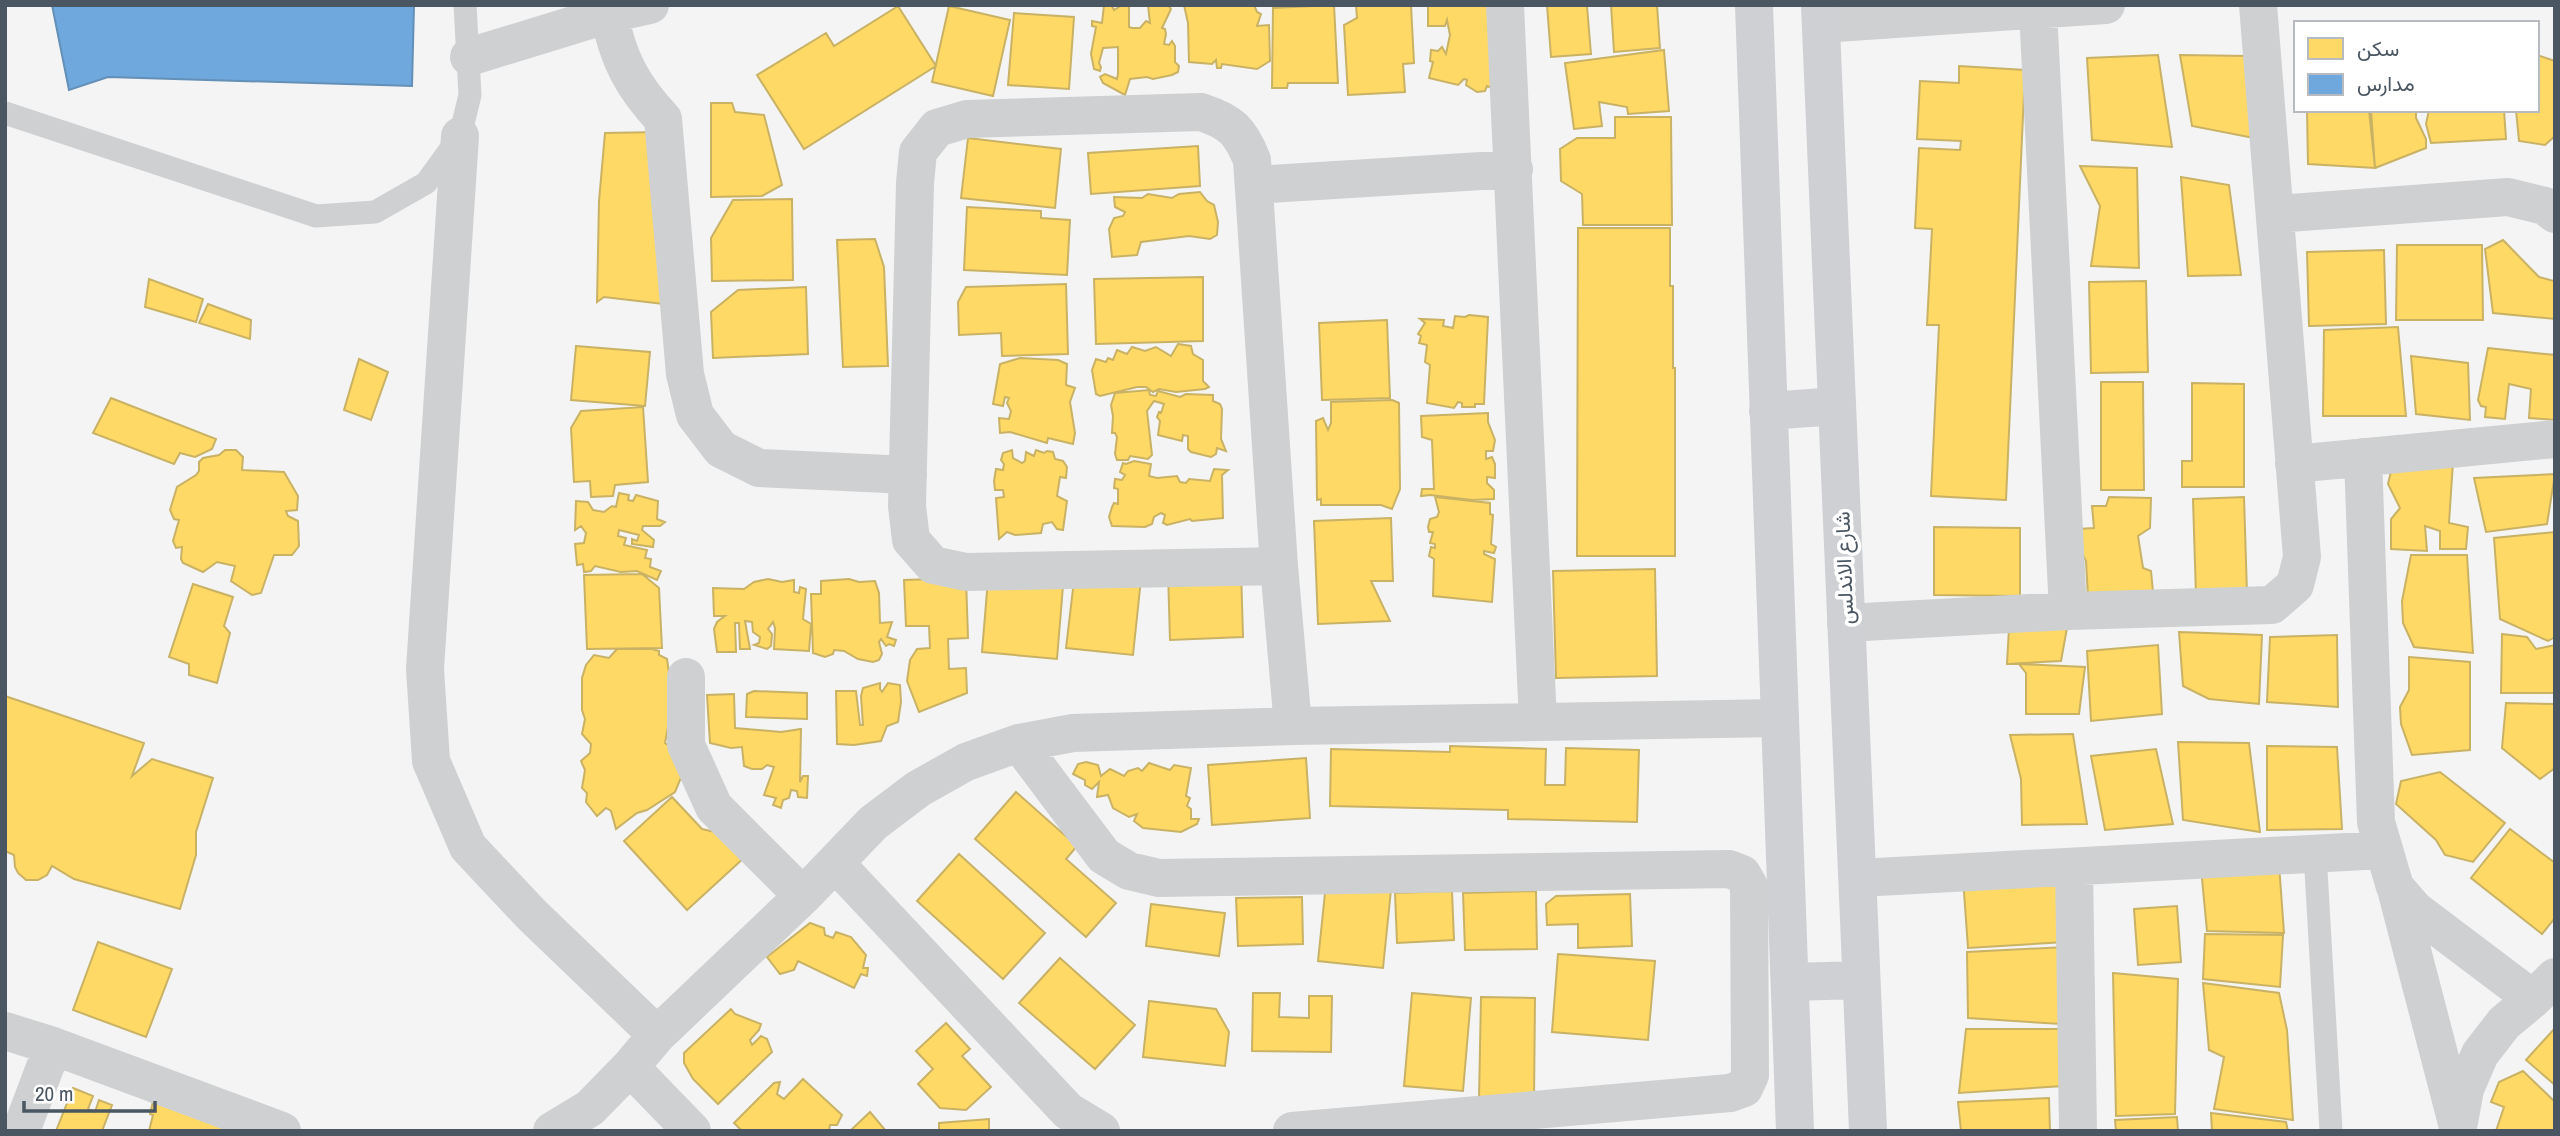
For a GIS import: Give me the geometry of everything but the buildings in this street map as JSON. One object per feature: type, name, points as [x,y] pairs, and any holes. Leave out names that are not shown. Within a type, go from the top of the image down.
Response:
[{"type":"street","points":[[469,57],[608,14],[650,5]]},
{"type":"street","points":[[1505,5],[1538,722]]},
{"type":"street","points":[[1754,5],[1795,1131]]},
{"type":"street","points":[[1820,15],[2106,5]]},
{"type":"street","points":[[1846,624],[2068,611],[2272,605],[2295,585],[2302,557],[2258,5]]},
{"type":"street","points":[[2038,9],[2068,611]]},
{"type":"street","points":[[608,14],[616,46],[628,73],[643,98],[663,119],[685,374],[695,415],[721,449],[759,468],[908,475]]},
{"type":"street","name":"شارع الاندلس","points":[[1820,15],[1868,1131]]},
{"type":"street","points":[[1279,566],[966,572],[933,565],[911,540],[907,506],[917,163],[918,152],[937,128],[967,119],[1201,112],[1224,120],[1243,137],[1252,160],[1279,566],[1293,726]]},
{"type":"street","points":[[460,136],[425,669],[431,761],[468,847],[531,914],[657,1035]]},
{"type":"street","points":[[1254,185],[1514,169]]},
{"type":"street","points":[[2275,214],[2508,197],[2545,206],[2555,214]]},
{"type":"street","points":[[1768,411],[1837,406]]},
{"type":"street","points":[[2294,464],[2555,439]]},
{"type":"street","points":[[2364,457],[2376,822],[2458,1129]]},
{"type":"street","points":[[685,677],[686,745],[714,807],[803,896]]},
{"type":"street","points":[[552,1131],[590,1108],[657,1035],[836,864],[873,823],[918,789],[967,762],[1019,743],[1073,733],[1293,726],[1780,718]]},
{"type":"street","points":[[1019,743],[1104,856],[1129,871],[1159,878],[1729,869],[1742,874],[1749,886],[1751,1075],[1744,1088],[1730,1093],[1549,1121],[1292,1131]]},
{"type":"street","points":[[1858,878],[2384,850]]},
{"type":"street","points":[[836,864],[1068,1121],[1101,1131]]},
{"type":"street","points":[[2074,867],[2078,1131]]},
{"type":"street","points":[[2395,887],[2415,910],[2544,988],[2504,1023],[2480,1054],[2465,1089],[2458,1129]]},
{"type":"street","points":[[1790,982],[1861,980]]},
{"type":"street","points":[[5,1031],[53,1046],[282,1131]]},
{"type":"street","points":[[21,1131],[53,1046]]},
{"type":"street","points":[[630,1067],[691,1131]]},
{"type":"lane","points":[[5,113],[316,216],[375,212],[426,183],[460,136],[470,95],[464,5]]},
{"type":"lane","points":[[2315,853],[2331,1131]]}]
